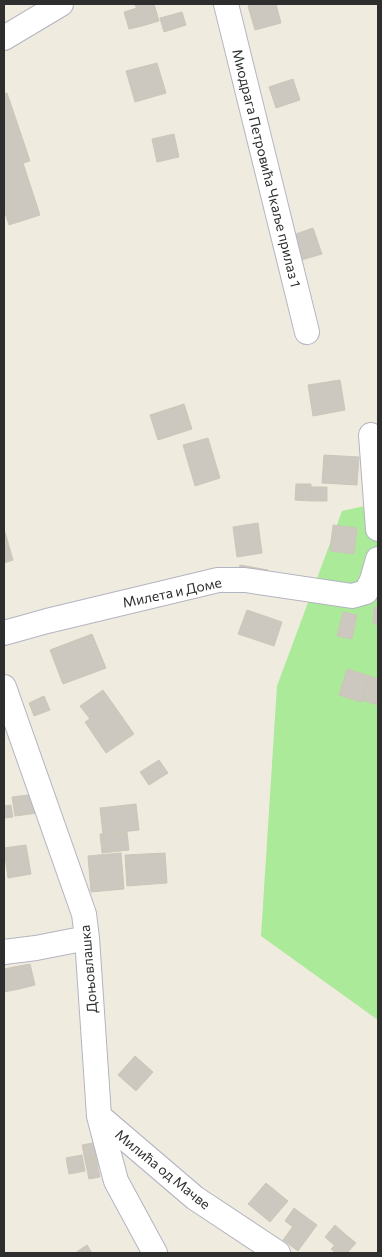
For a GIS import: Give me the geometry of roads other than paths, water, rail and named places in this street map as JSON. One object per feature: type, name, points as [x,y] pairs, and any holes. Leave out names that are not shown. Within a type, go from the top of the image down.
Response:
[{"type":"street","points":[[4,38],[61,4]]},
{"type":"street","name":"Миодрага Петровића Чкаље прилаз 1","points":[[226,4],[307,332]]},
{"type":"street","points":[[371,435],[378,529]]},
{"type":"street","name":"Милета и Доме","points":[[4,633],[218,580],[245,580],[352,596],[366,592],[372,580],[378,559]]},
{"type":"street","name":"Доњовлашка","points":[[4,688],[84,914],[99,1116],[116,1181],[155,1253]]},
{"type":"street","points":[[4,952],[87,938]]},
{"type":"street","name":"Милића од Мачве","points":[[99,1116],[194,1198],[278,1253]]}]
